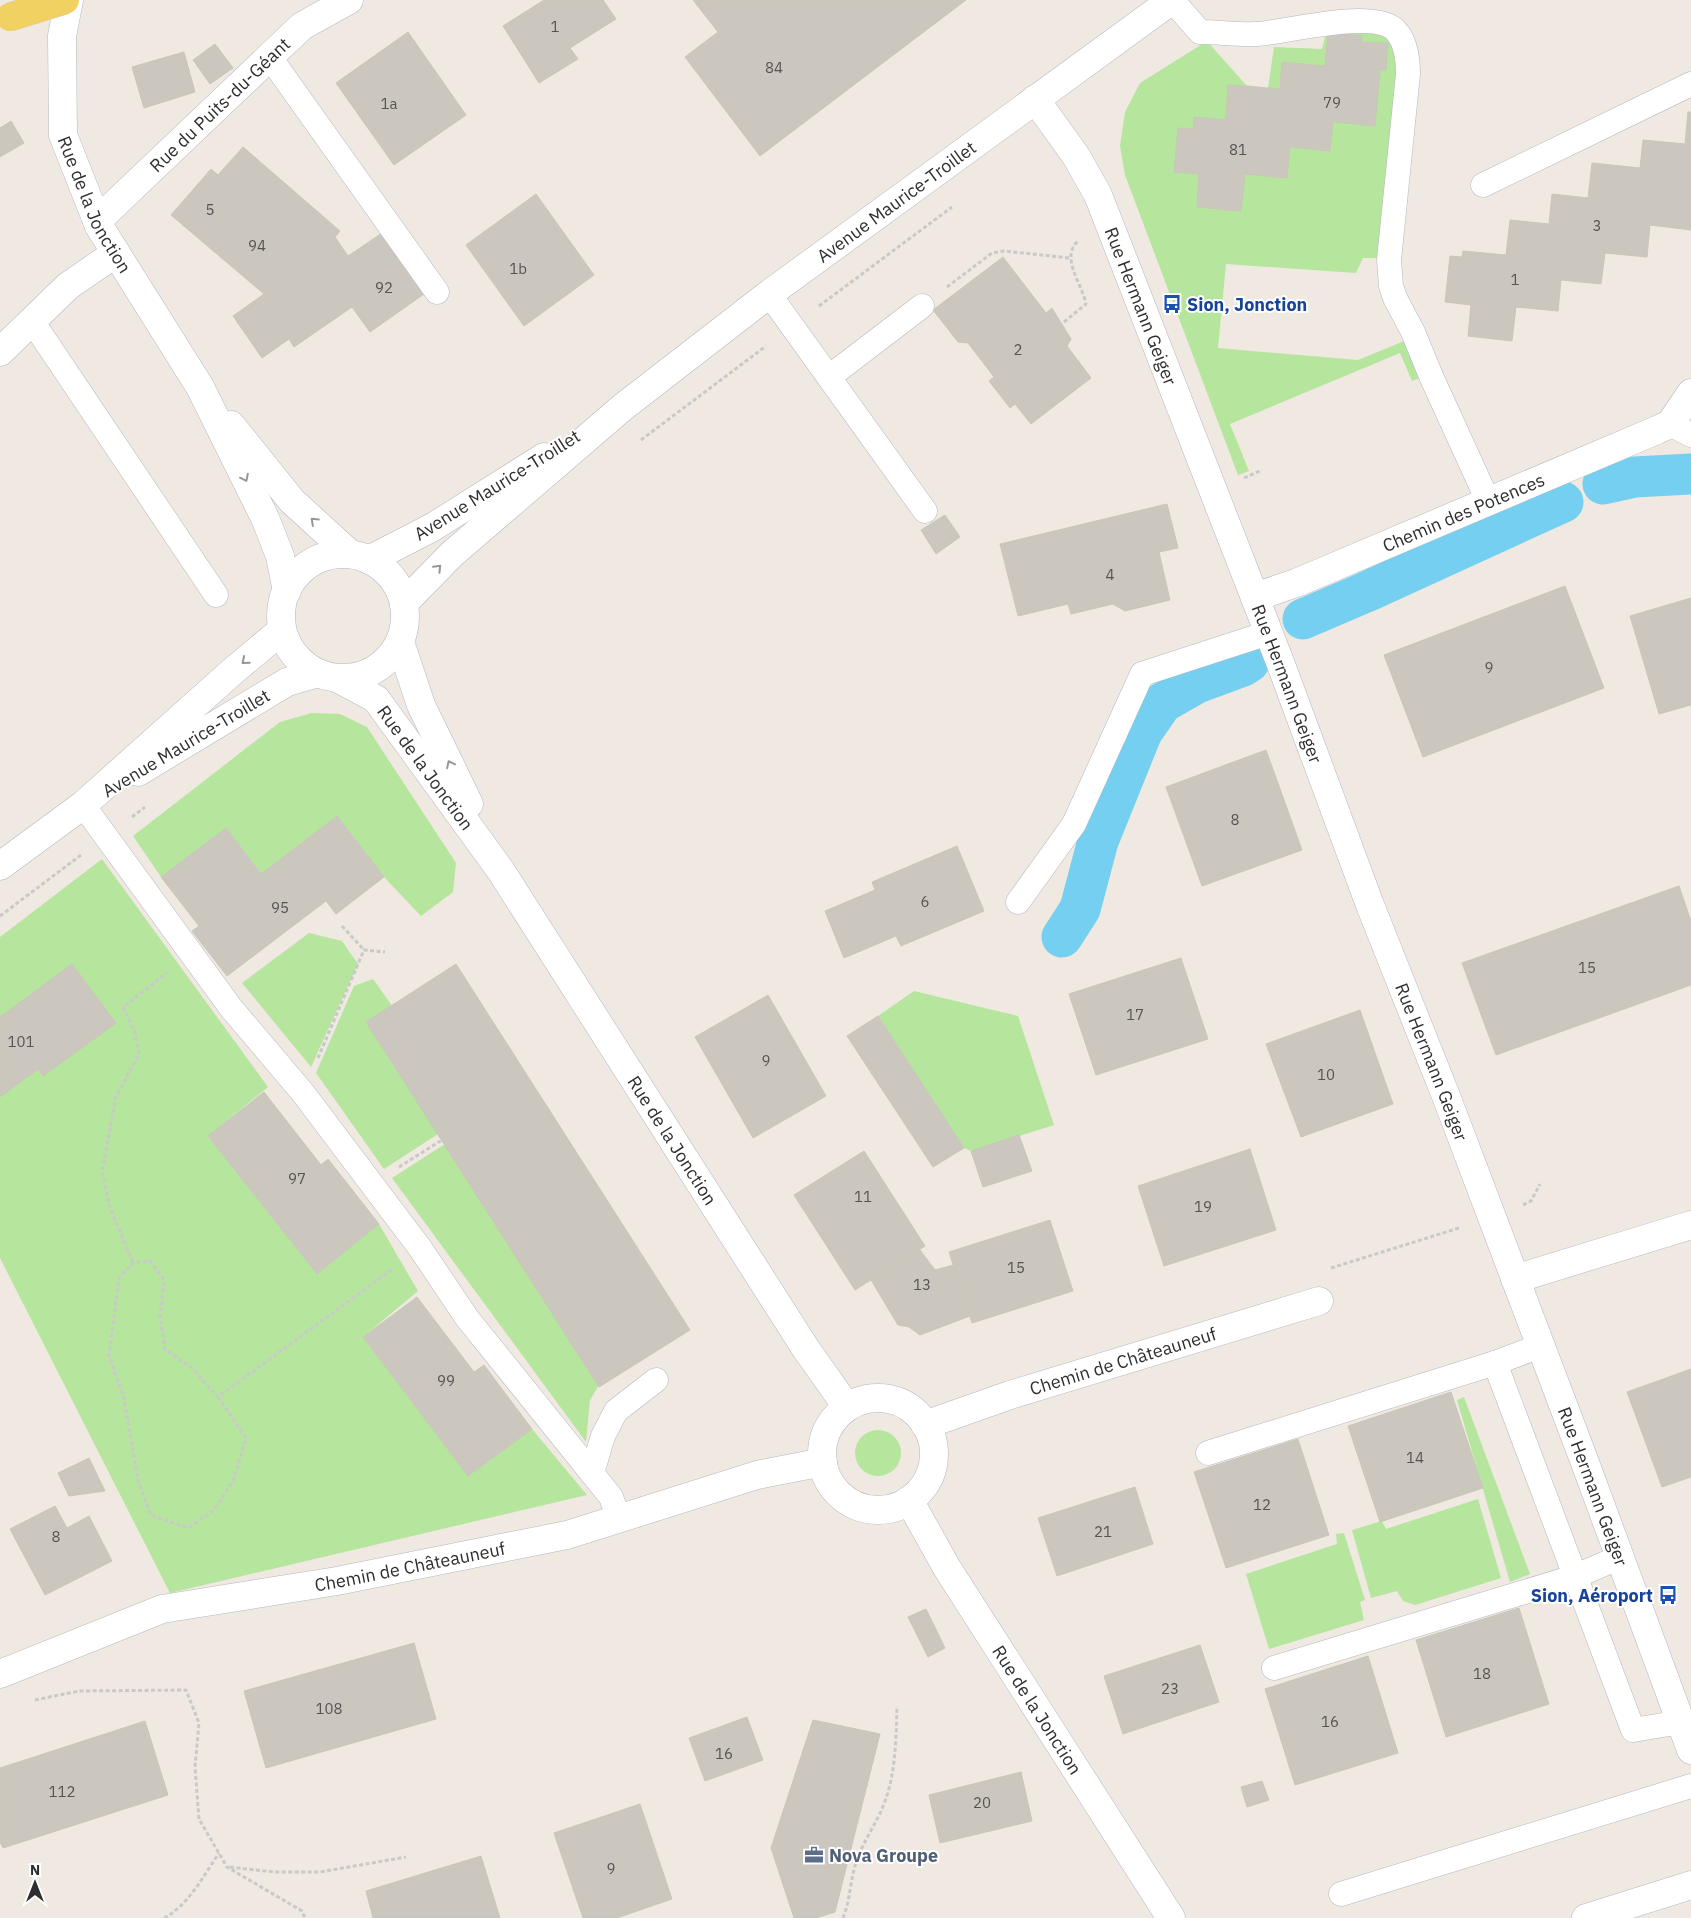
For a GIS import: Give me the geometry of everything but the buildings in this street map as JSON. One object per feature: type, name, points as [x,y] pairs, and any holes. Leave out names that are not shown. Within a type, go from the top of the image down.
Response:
[{"type":"main road","points":[[10,17],[65,0]]},
{"type":"street","name":"Rue de la Jonction","points":[[69,0],[62,36],[63,135],[97,221],[200,387],[268,526],[280,556],[286,591]]},
{"type":"street","name":"Rue du Puits-du-Géant","points":[[97,221],[302,26],[349,0]]},
{"type":"street","name":"Avenue Maurice-Troillet","points":[[404,603],[452,554],[623,407],[770,294],[1172,0]]},
{"type":"street","name":"Rue Hermann Geiger","points":[[1035,99],[1076,156],[1098,195],[1255,597],[1370,905],[1516,1279],[1691,1750]]},
{"type":"street","points":[[0,352],[68,286],[116,253]]},
{"type":"street","name":"Rue de la Jonction","points":[[200,387],[292,502],[359,557]]},
{"type":"street","name":"Chemin des Potences","points":[[1255,597],[1296,583],[1488,502],[1680,430],[1691,393]]},
{"type":"street","name":"Avenue Maurice-Troillet","points":[[359,557],[432,527],[623,407]]},
{"type":"street","points":[[330,556],[359,557],[385,570],[398,585],[404,603],[405,623],[400,642],[390,658],[374,670],[356,677],[328,676],[302,663],[290,647],[282,630],[282,610],[286,591],[297,575],[312,562],[330,556]]},
{"type":"street","name":"Avenue Maurice-Troillet","points":[[83,805],[233,671],[282,630]]},
{"type":"street","name":"Rue de la Jonction","points":[[400,642],[421,705],[501,871]]},
{"type":"street","name":"Rue de la Jonction","points":[[328,676],[376,700],[501,871],[806,1349],[847,1407]]},
{"type":"street","name":"Avenue Maurice-Troillet","points":[[0,866],[83,805],[286,682],[328,676]]},
{"type":"street","points":[[1516,1279],[1691,1224]]},
{"type":"street","name":"Chemin de Châteauneuf","points":[[926,1425],[1010,1395],[1319,1300]]},
{"type":"street","points":[[862,1400],[895,1400],[910,1408],[926,1425],[933,1446],[930,1475],[922,1488],[909,1500],[889,1508],[876,1510],[859,1506],[842,1497],[834,1489],[825,1472],[822,1462],[822,1450],[826,1433],[834,1418],[847,1407],[862,1400]]},
{"type":"street","name":"Chemin de Châteauneuf","points":[[0,1674],[162,1609],[337,1581],[567,1535],[757,1475],[822,1462]]},
{"type":"street","name":"Rue de la Jonction","points":[[909,1500],[947,1568],[1171,1918]]},
{"type":"street","points":[[1586,1918],[1691,1885]]},
{"type":"lane","points":[[1172,0],[1200,32],[1257,34],[1350,21],[1378,22],[1396,30],[1408,55],[1408,74],[1389,260],[1391,286],[1488,502]]},
{"type":"lane","points":[[269,56],[437,292]]},
{"type":"lane","points":[[1483,185],[1691,84]]},
{"type":"lane","points":[[770,294],[926,511]]},
{"type":"lane","points":[[829,377],[922,306]]},
{"type":"lane","points":[[32,321],[216,595]]},
{"type":"lane","points":[[1018,902],[1074,824],[1142,674],[1268,634]]},
{"type":"lane","points":[[83,805],[231,1008],[303,1094],[420,1248],[468,1318],[611,1497],[619,1519]]},
{"type":"lane","points":[[1208,1454],[1495,1363],[1540,1346]]},
{"type":"lane","points":[[1495,1363],[1633,1730],[1680,1722]]},
{"type":"lane","points":[[592,1473],[603,1436],[616,1411],[656,1380]]},
{"type":"lane","points":[[1274,1668],[1574,1577],[1620,1557]]},
{"type":"lane","points":[[1341,1894],[1691,1786]]},
{"type":"path","points":[[633,446],[960,201]]},
{"type":"path","points":[[1064,322],[1086,304],[1083,290],[1074,273],[1069,254],[1074,243],[1085,234]]},
{"type":"path","points":[[922,306],[992,252],[1004,251],[1070,258]]},
{"type":"path","points":[[1241,480],[1262,470]]},
{"type":"path","points":[[342,926],[364,950],[385,952]]},
{"type":"path","points":[[303,1094],[364,950]]},
{"type":"path","points":[[133,1263],[110,1208],[102,1171],[116,1097],[139,1054],[135,1032],[123,1007],[191,954]]},
{"type":"path","points":[[371,1184],[442,1140]]},
{"type":"path","points":[[1518,1207],[1531,1201],[1540,1184]]},
{"type":"path","points":[[1319,1300],[1314,1273],[1460,1228]]},
{"type":"path","points":[[218,1397],[420,1248]]},
{"type":"path","points":[[150,1261],[164,1280],[160,1317],[165,1349],[191,1367],[218,1397],[246,1438],[232,1481],[214,1510],[188,1528],[151,1515],[138,1480],[124,1399],[109,1355],[119,1278],[133,1263],[150,1261]]},
{"type":"path","points":[[26,1701],[79,1691],[186,1690],[199,1723],[195,1767],[200,1819],[227,1867],[302,1911],[305,1918]]},
{"type":"path","points":[[843,1918],[848,1907],[855,1866],[863,1844],[884,1804],[890,1781],[896,1748],[897,1706]]},
{"type":"path","points":[[164,1918],[173,1913],[186,1899],[219,1853]]},
{"type":"path","points":[[227,1867],[274,1872],[320,1872],[406,1857]]},
{"type":"green space","points":[[1327,28],[1400,33],[1384,258],[1363,258],[1356,273],[1226,264],[1218,348],[1358,360],[1409,339],[1425,376],[1412,381],[1400,353],[1230,424],[1249,471],[1238,475],[1125,175],[1120,146],[1125,112],[1140,83],[1207,41],[1246,85],[1268,88],[1274,47],[1322,49]]},
{"type":"green space","points":[[312,713],[340,714],[367,727],[456,863],[453,892],[421,916],[384,877],[337,816],[261,874],[226,828],[161,877],[133,836],[280,722]]},
{"type":"green space","points":[[102,859],[268,1087],[208,1136],[317,1274],[379,1224],[418,1291],[363,1337],[468,1476],[532,1429],[587,1495],[170,1593],[0,1258],[0,937]]},
{"type":"green space","points":[[309,933],[342,941],[358,964],[311,1067],[242,983]]},
{"type":"green space","points":[[373,979],[393,1007],[366,1022],[438,1134],[384,1169],[316,1073],[354,986]]},
{"type":"green space","points":[[914,991],[1018,1016],[1054,1125],[971,1151],[964,1148],[878,1016]]},
{"type":"green space","points":[[445,1144],[599,1385],[590,1400],[586,1442],[392,1178]]},
{"type":"green space","points":[[1464,1397],[1530,1574],[1510,1582],[1457,1400]]},
{"type":"green space","points":[[878,1430],[891,1434],[897,1440],[901,1453],[897,1466],[891,1472],[878,1476],[865,1472],[859,1466],[855,1453],[859,1440],[865,1434]]},
{"type":"green space","points":[[1478,1499],[1501,1578],[1415,1605],[1403,1601],[1397,1591],[1371,1598],[1352,1530],[1382,1521],[1386,1529]]},
{"type":"green space","points":[[1344,1533],[1365,1600],[1360,1602],[1364,1620],[1269,1649],[1246,1574],[1337,1544],[1336,1534]]},
{"type":"waterway","points":[[1603,484],[1635,477],[1691,474]]},
{"type":"waterway","points":[[1303,619],[1563,502]]},
{"type":"waterway","points":[[1062,937],[1080,909],[1098,841],[1142,732],[1162,703],[1197,683],[1249,662]]},
{"type":"place","name":"Sion, Jonction","points":[[1172,304]]},
{"type":"place","name":"Sion, Aéroport","points":[[1668,1595]]},
{"type":"place","name":"Nova Groupe","points":[[814,1855]]}]
